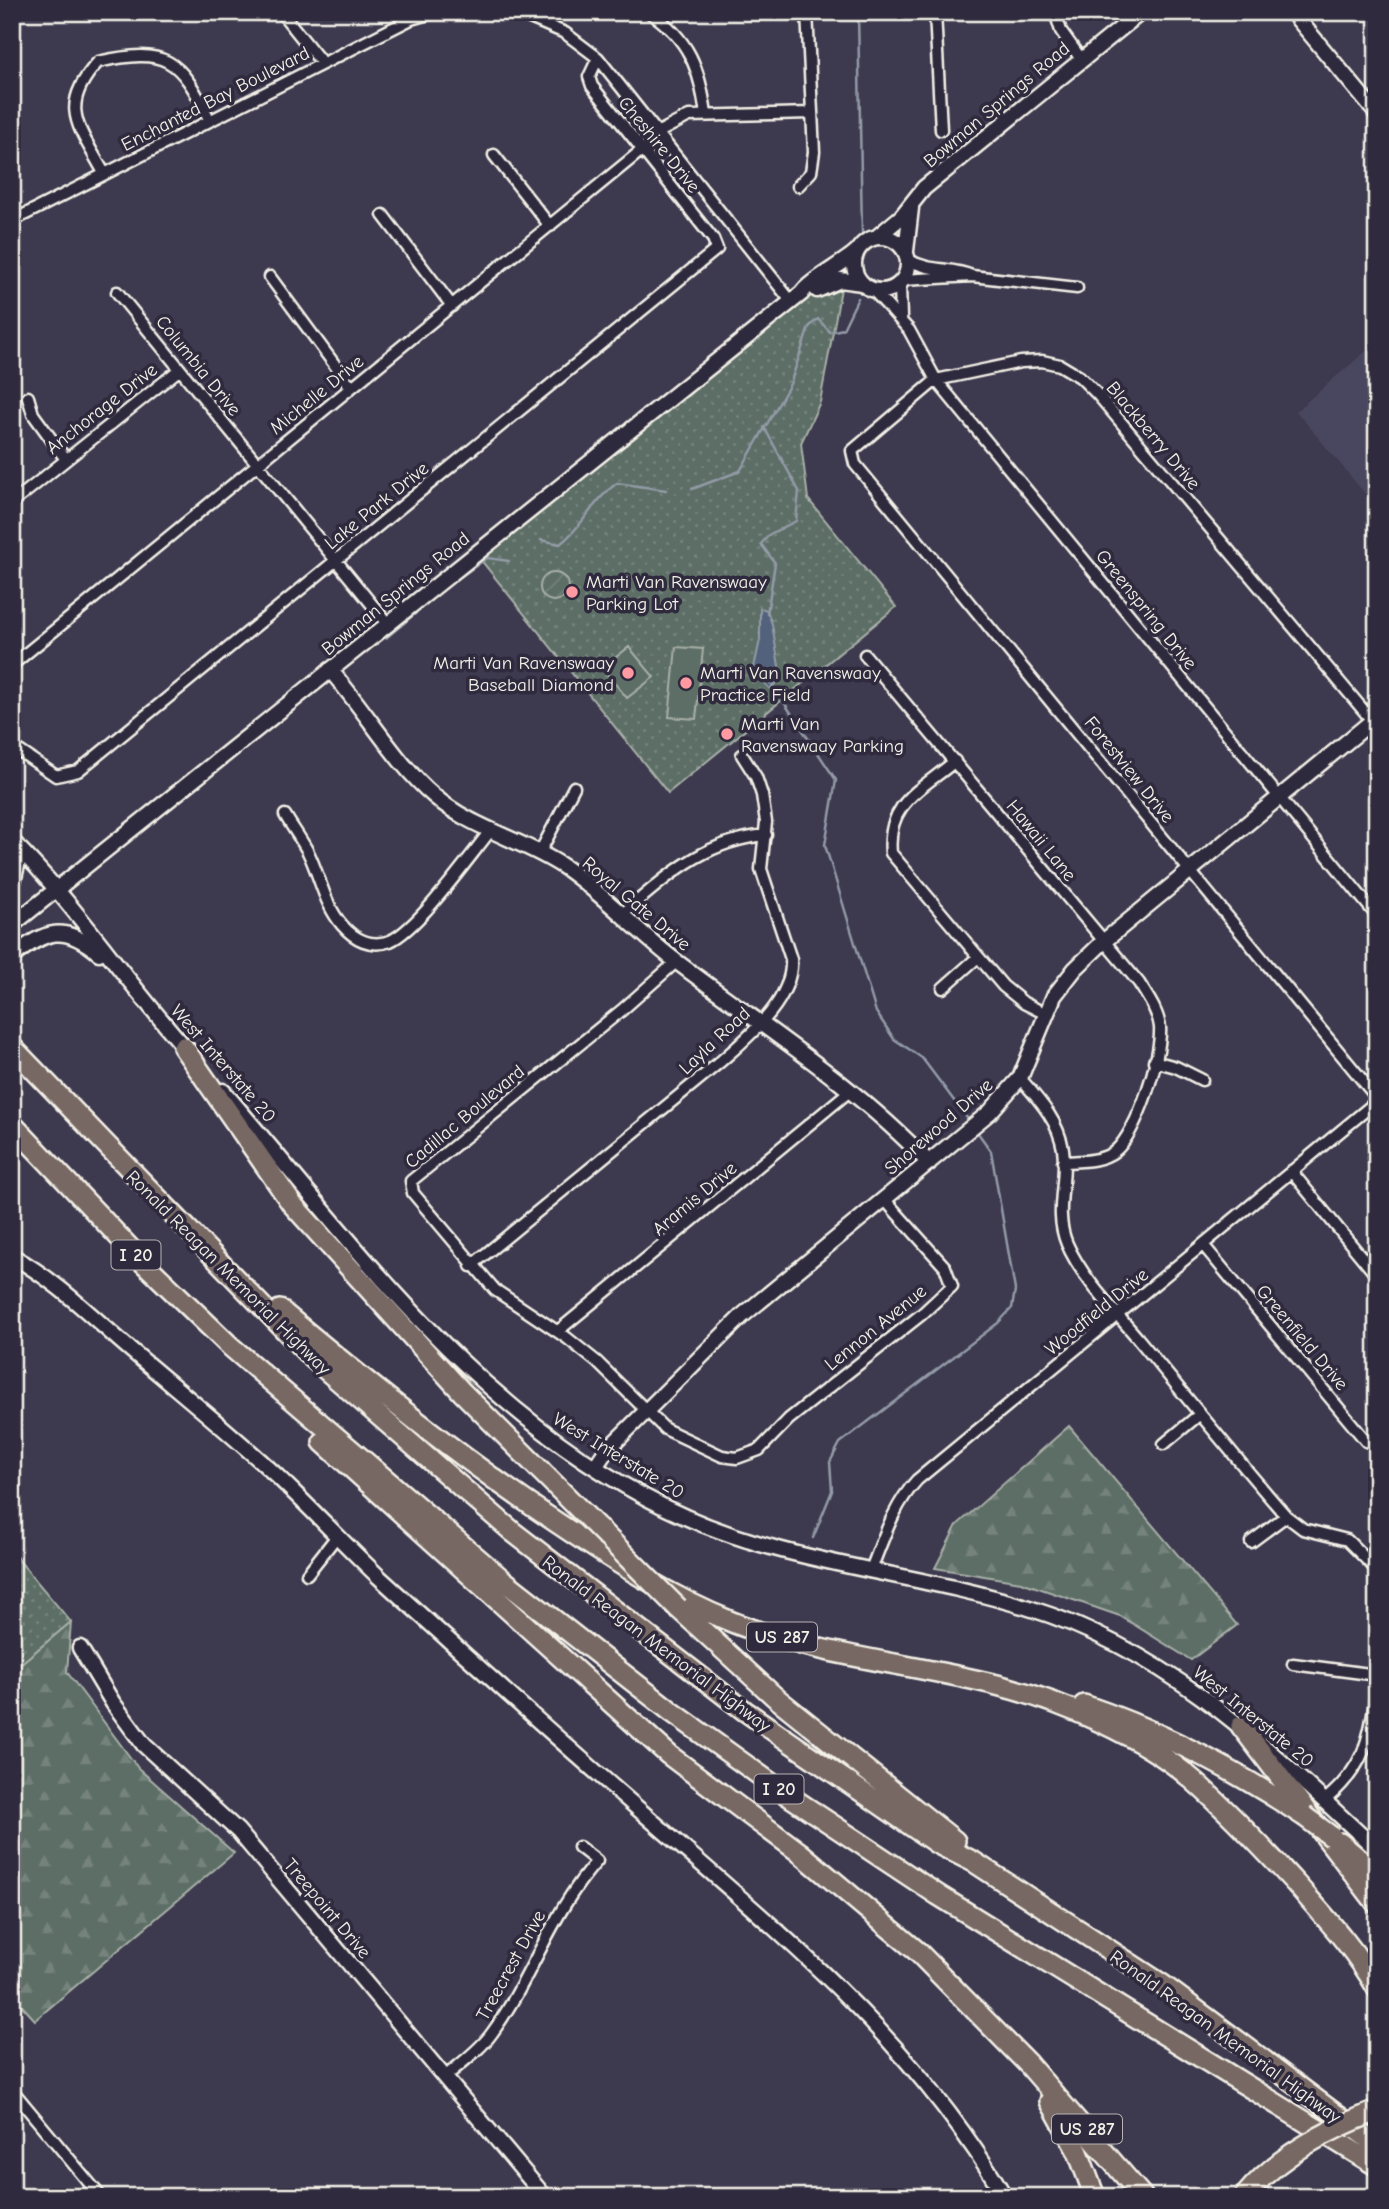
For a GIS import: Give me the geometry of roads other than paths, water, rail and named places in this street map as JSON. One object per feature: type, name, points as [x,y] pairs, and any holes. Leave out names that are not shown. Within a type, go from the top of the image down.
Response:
[{"type":"highway","points":[[183,1046],[292,1204],[462,1392],[678,1608],[794,1713],[955,1840],[974,1863]]},
{"type":"highway","name":"Ronald Reagan Memorial Highway","points":[[12,1047],[309,1355],[513,1532],[745,1711],[936,1843],[974,1863],[1163,1985],[1377,2145]]},
{"type":"highway","name":"Ronald Reagan Memorial Highway","points":[[12,1124],[44,1161],[230,1346],[503,1580],[673,1712],[776,1787],[938,1895],[1377,2166]]},
{"type":"highway","points":[[12,1134],[44,1161]]},
{"type":"highway","name":"US 287","points":[[192,1235],[348,1367],[494,1481],[633,1574],[733,1622],[829,1652],[995,1685],[1040,1697],[1126,1737],[1191,1778],[1276,1862],[1337,1930],[1377,1988]]},
{"type":"highway","name":"US 287","points":[[230,1346],[347,1466],[669,1755],[862,1903],[918,1952],[1028,2064],[1143,2197]]},
{"type":"highway","points":[[1040,1697],[1058,1695],[1150,1730],[1243,1777],[1304,1816],[1377,1874]]},
{"type":"highway","points":[[1241,1726],[1377,1904]]},
{"type":"highway","points":[[1028,2064],[1078,2152],[1095,2197]]},
{"type":"highway","points":[[1244,2197],[1293,2154],[1340,2125],[1377,2111]]},
{"type":"street","points":[[281,12],[322,63]]},
{"type":"street","name":"Enchanted Bay Boulevard","points":[[12,221],[411,19],[435,12]]},
{"type":"street","points":[[516,12],[565,33],[598,58],[657,133],[797,297]]},
{"type":"street","points":[[649,12],[676,33],[690,52],[699,74],[706,115]]},
{"type":"street","points":[[798,186],[813,165],[807,12]]},
{"type":"street","points":[[935,12],[941,130]]},
{"type":"street","points":[[1055,12],[1061,31],[1081,59]]},
{"type":"street","name":"Bowman Springs Road","points":[[877,237],[893,225],[924,188],[1140,12]]},
{"type":"street","points":[[1292,12],[1377,114]]},
{"type":"street","points":[[104,173],[76,118],[73,104],[77,88],[98,62],[134,54],[169,61],[194,87],[209,119]]},
{"type":"street","name":"Cheshire Drive","points":[[598,58],[589,77],[592,86],[713,239],[717,249]]},
{"type":"street","points":[[657,133],[690,116],[811,113]]},
{"type":"street","name":"Michelle Drive","points":[[12,665],[642,150]]},
{"type":"street","points":[[494,156],[550,226]]},
{"type":"street","points":[[901,282],[907,256],[912,203]]},
{"type":"street","points":[[383,215],[452,306]]},
{"type":"street","points":[[972,276],[960,271],[926,268],[907,256],[894,239],[877,237],[861,245],[856,252],[854,270],[868,287],[882,291],[901,282],[972,276],[1077,288]]},
{"type":"street","name":"Lake Park Drive","points":[[12,746],[52,774],[62,776],[78,771],[717,249]]},
{"type":"street","name":"Bowman Springs Road","points":[[12,925],[797,297],[806,285],[836,269],[856,252]]},
{"type":"street","points":[[270,277],[351,387]]},
{"type":"street","name":"Bowman Springs Road","points":[[797,297],[840,280],[868,287]]},
{"type":"street","name":"Greenspring Drive","points":[[901,282],[901,318]]},
{"type":"street","name":"Greenspring Drive","points":[[868,287],[901,318],[936,380],[1377,916]]},
{"type":"street","name":"Columbia Drive","points":[[117,292],[387,623]]},
{"type":"street","name":"Blackberry Drive","points":[[855,464],[852,451],[936,380],[1021,362],[1042,361],[1060,365],[1080,377],[1375,721]]},
{"type":"street","name":"Anchorage Drive","points":[[12,503],[65,458],[180,369]]},
{"type":"street","points":[[28,397],[33,414],[65,458]]},
{"type":"street","name":"Forestview Drive","points":[[855,464],[1377,1100]]},
{"type":"street","name":"Hawaii Lane","points":[[865,654],[1139,983],[1154,1007],[1160,1026],[1154,1061],[1129,1135],[1116,1150],[1101,1158],[1063,1162]]},
{"type":"street","name":"Royal Gate Drive","points":[[330,670],[432,795],[473,823],[540,852],[586,882],[676,962],[850,1090],[893,1125],[929,1163]]},
{"type":"street","name":"Shorewood Drive","points":[[595,1466],[742,1316],[990,1112],[1020,1078],[1055,996],[1075,969],[1103,942],[1279,796],[1375,721]]},
{"type":"street","name":"Layla Road","points":[[471,1266],[720,1062],[760,1023],[792,973],[790,954],[761,869],[766,835],[762,795],[756,777],[742,755]]},
{"type":"street","points":[[955,761],[894,814],[889,834],[891,853],[1003,986],[1024,1003],[1046,1014]]},
{"type":"street","points":[[540,852],[574,787]]},
{"type":"street","points":[[285,815],[309,853],[317,878],[342,924],[358,939],[377,943],[388,942],[410,927],[491,830]]},
{"type":"street","points":[[621,915],[700,852],[744,838],[766,835]]},
{"type":"street","points":[[12,886],[19,857],[13,841]]},
{"type":"street","name":"West Interstate 20","points":[[13,841],[183,1046],[302,1181],[377,1275],[438,1341],[508,1406],[595,1466],[666,1507],[708,1526],[813,1560],[967,1591],[1031,1608],[1083,1628],[1154,1662],[1241,1726],[1377,1850]]},
{"type":"street","points":[[12,957],[36,939],[60,932],[74,936],[119,970]]},
{"type":"street","points":[[943,988],[978,957]]},
{"type":"street","name":"Cadillac Boulevard","points":[[676,962],[622,1010],[411,1181],[413,1193],[471,1266],[495,1290],[558,1331],[597,1362],[665,1429],[699,1447],[730,1457]]},
{"type":"street","points":[[1154,1061],[1176,1067],[1202,1080]]},
{"type":"street","points":[[1020,1078],[1047,1109],[1057,1129],[1063,1151],[1059,1209],[1067,1244],[1095,1286],[1286,1517],[1303,1529],[1348,1540],[1377,1570]]},
{"type":"street","name":"Aramis Drive","points":[[558,1331],[850,1090]]},
{"type":"street","name":"Woodfield Drive","points":[[870,1572],[894,1512],[904,1494],[917,1480],[1204,1246],[1377,1100]]},
{"type":"street","points":[[1291,1171],[1377,1276]]},
{"type":"street","name":"Lennon Avenue","points":[[730,1457],[759,1450],[789,1419],[922,1314],[952,1286],[945,1267],[884,1199]]},
{"type":"street","name":"Greenfield Drive","points":[[1204,1246],[1366,1441],[1377,1443]]},
{"type":"street","points":[[12,1256],[70,1296],[276,1475],[337,1536],[458,1648],[760,1913],[838,1986],[880,2028],[946,2105],[973,2143],[1005,2197]]},
{"type":"street","points":[[1164,1444],[1200,1414]]},
{"type":"street","points":[[1251,1542],[1286,1517]]},
{"type":"street","points":[[307,1574],[337,1536]]},
{"type":"street","name":"Treepoint Drive","points":[[80,1648],[113,1703],[144,1745],[238,1832],[545,2197]]},
{"type":"street","points":[[1293,1664],[1377,1675]]},
{"type":"street","points":[[1324,1801],[1356,1769],[1366,1748],[1377,1689]]},
{"type":"street","name":"Treecrest Drive","points":[[445,2077],[480,2046],[500,2022],[570,1894],[597,1861],[579,1847]]},
{"type":"street","points":[[12,2090],[101,2197]]},
{"type":"water","points":[[760,608],[767,610],[772,624],[781,678],[770,689],[753,672],[760,640]]},
{"type":"waterway","points":[[858,12],[862,232]]},
{"type":"waterway","points":[[692,489],[740,471],[790,384],[809,327],[818,319],[830,332],[843,329],[858,298]]},
{"type":"waterway","points":[[764,427],[799,491],[796,521],[770,534],[761,544],[775,563],[767,614]]},
{"type":"waterway","points":[[541,540],[560,544],[575,530],[601,497],[617,483],[666,490]]},
{"type":"waterway","points":[[445,588],[487,558],[509,561]]},
{"type":"waterway","points":[[386,638],[416,613]]},
{"type":"waterway","points":[[771,683],[836,780],[825,845],[876,1012],[894,1039],[922,1058],[967,1118]]},
{"type":"waterway","points":[[813,1538],[832,1491],[830,1462],[840,1443],[998,1323],[1012,1308],[1015,1290],[991,1151],[978,1133]]},
{"type":"place","name":"Marti Van Ravenswaay Parking Lot","points":[[572,592]]},
{"type":"place","name":"Marti Van Ravenswaay Baseball Diamond","points":[[628,673]]},
{"type":"place","name":"Marti Van Ravenswaay Practice Field","points":[[686,683]]},
{"type":"place","name":"Marti Van Ravenswaay Parking","points":[[727,734]]}]
